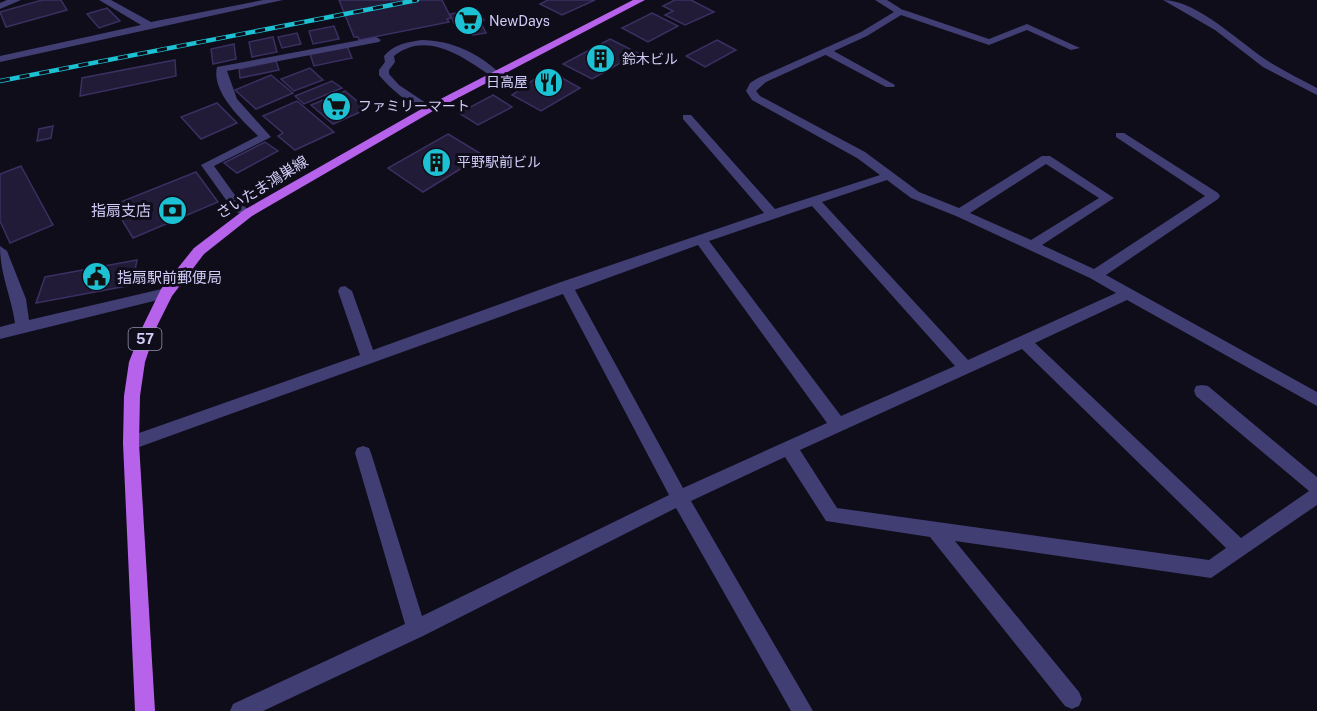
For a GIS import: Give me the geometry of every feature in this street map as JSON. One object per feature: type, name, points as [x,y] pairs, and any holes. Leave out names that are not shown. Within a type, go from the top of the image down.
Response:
[{"type":"main road","name":"さいたま鴻巣線","points":[[146,711],[131,443],[132,396],[137,362],[150,326],[166,293],[199,251],[248,213],[429,109],[640,0]]},
{"type":"street","points":[[0,6],[16,0]]},
{"type":"street","points":[[104,0],[150,26]]},
{"type":"street","points":[[0,59],[278,0]]},
{"type":"street","points":[[880,0],[901,12],[989,42],[1027,27],[1075,48]]},
{"type":"street","points":[[1168,0],[1218,28],[1267,65],[1317,92]]},
{"type":"street","points":[[901,12],[864,34],[762,80],[754,85],[751,91],[756,98],[861,155],[915,195],[960,213],[1095,275],[1317,400]]},
{"type":"street","points":[[248,213],[238,208],[207,165],[265,137],[234,105],[223,81],[221,69],[376,40],[401,48]]},
{"type":"street","points":[[429,109],[395,87],[384,75],[384,70],[390,62],[389,56],[401,48],[424,42],[447,44],[495,74]]},
{"type":"street","points":[[826,51],[890,85]]},
{"type":"street","points":[[687,117],[772,215]]},
{"type":"street","points":[[1095,275],[1214,196],[1120,135]]},
{"type":"street","points":[[960,213],[1046,159],[1108,198],[1031,246]]},
{"type":"street","points":[[131,443],[566,286],[888,176]]},
{"type":"street","points":[[814,201],[966,368]]},
{"type":"street","points":[[701,239],[839,426]]},
{"type":"street","points":[[0,251],[19,299],[23,327]]},
{"type":"street","points":[[566,286],[679,497],[803,711]]},
{"type":"street","points":[[345,291],[368,357]]},
{"type":"street","points":[[0,333],[166,293]]},
{"type":"street","points":[[240,711],[416,629],[679,497],[1126,294]]},
{"type":"street","points":[[1024,342],[1239,548]]},
{"type":"street","points":[[1202,391],[1317,487]]},
{"type":"street","points":[[789,448],[832,515],[1211,570],[1317,495]]},
{"type":"street","points":[[363,453],[416,629]]},
{"type":"street","points":[[933,529],[1072,699]]},
{"type":"building","points":[[42,0],[61,0],[67,10],[6,27],[0,12]]},
{"type":"building","points":[[339,0],[442,0],[451,18],[447,19],[449,22],[359,40],[358,37],[354,37]]},
{"type":"building","points":[[548,0],[595,0],[562,15],[540,4]]},
{"type":"building","points":[[675,0],[691,0],[714,12],[685,25],[665,15],[673,11],[663,6]]},
{"type":"building","points":[[107,8],[120,21],[99,28],[87,14]]},
{"type":"building","points":[[477,9],[484,20],[480,21],[486,33],[473,35],[454,23],[450,14]]},
{"type":"building","points":[[652,13],[678,26],[648,42],[622,28]]},
{"type":"building","points":[[334,26],[339,39],[313,44],[309,31]]},
{"type":"building","points":[[297,33],[301,44],[282,48],[278,37]]},
{"type":"building","points":[[273,37],[277,52],[252,57],[249,42]]},
{"type":"building","name":"鈴木ビル","points":[[610,39],[638,53],[592,79],[563,64]]},
{"type":"building","points":[[717,40],[736,50],[705,67],[686,56]]},
{"type":"building","points":[[234,44],[236,59],[213,64],[211,49]]},
{"type":"building","points":[[347,46],[352,58],[314,66],[310,54]]},
{"type":"building","points":[[175,60],[176,76],[80,96],[82,78]]},
{"type":"building","points":[[276,61],[279,70],[240,78],[239,69]]},
{"type":"building","points":[[310,68],[323,80],[294,91],[281,79]]},
{"type":"building","points":[[553,73],[580,88],[541,111],[512,95],[535,79]]},
{"type":"building","points":[[271,75],[293,93],[256,109],[235,90]]},
{"type":"building","points":[[332,81],[342,88],[304,104],[295,96]]},
{"type":"building","points":[[345,91],[367,109],[333,124],[311,105]]},
{"type":"building","points":[[493,95],[512,107],[478,125],[459,113]]},
{"type":"building","points":[[297,101],[334,132],[295,150],[278,136],[283,133],[263,116]]},
{"type":"building","points":[[217,103],[237,123],[201,139],[181,117]]},
{"type":"building","points":[[53,126],[51,138],[37,141],[39,129]]},
{"type":"building","name":"平野駅前ビル","points":[[448,134],[483,155],[423,192],[388,168]]},
{"type":"building","points":[[265,142],[278,151],[237,173],[224,163]]},
{"type":"building","points":[[21,166],[53,225],[10,243],[0,221],[0,174]]},
{"type":"building","points":[[196,172],[218,202],[133,238],[113,205]]},
{"type":"building","points":[[137,260],[132,285],[36,303],[45,277]]},
{"type":"railway","points":[[0,81],[417,0]]},
{"type":"place","name":"NewDays","points":[[468,21]]},
{"type":"place","name":"鈴木ビル","points":[[601,59]]},
{"type":"place","name":"日高屋","points":[[549,82]]},
{"type":"place","name":"ファミリーマート","points":[[337,106]]},
{"type":"place","name":"平野駅前ビル","points":[[436,162]]},
{"type":"place","name":"指扇支店","points":[[172,210]]},
{"type":"place","name":"指扇駅前郵便局","points":[[96,277]]}]
